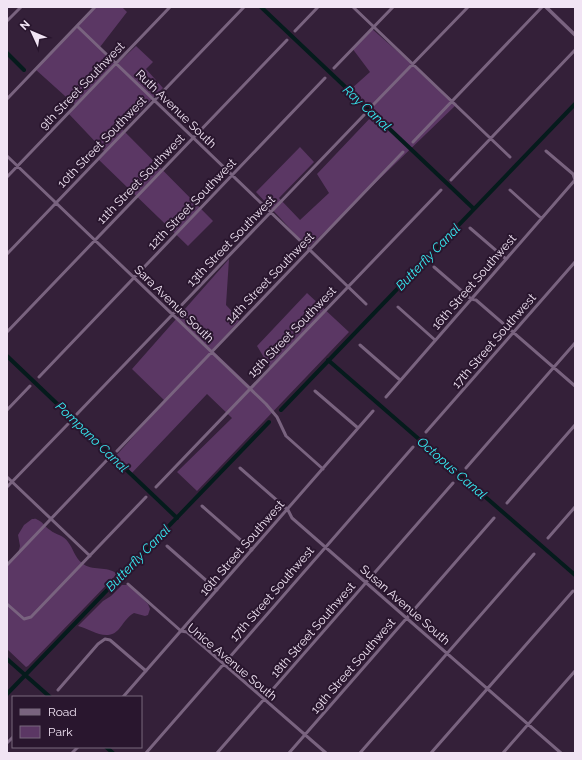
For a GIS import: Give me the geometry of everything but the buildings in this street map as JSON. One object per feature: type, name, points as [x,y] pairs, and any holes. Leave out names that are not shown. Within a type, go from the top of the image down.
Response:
[{"type":"street","points":[[7,21],[21,7]]},
{"type":"street","points":[[7,99],[95,7]]},
{"type":"street","name":"9th Street Southwest","points":[[7,177],[170,7]]},
{"type":"street","name":"10th Street Southwest","points":[[7,254],[244,7]]},
{"type":"street","points":[[295,31],[318,7]]},
{"type":"street","points":[[353,7],[510,157]]},
{"type":"street","points":[[334,68],[393,7]]},
{"type":"street","points":[[373,105],[468,7]]},
{"type":"street","points":[[413,142],[542,7]]},
{"type":"street","points":[[546,7],[575,35]]},
{"type":"street","name":"Ruth Avenue South","points":[[77,26],[366,304]]},
{"type":"street","name":"11th Street Southwest","points":[[7,332],[287,40]]},
{"type":"street","points":[[451,180],[575,50]]},
{"type":"street","name":"12th Street Southwest","points":[[39,377],[325,78]]},
{"type":"street","name":"13th Street Southwest","points":[[78,414],[364,115]]},
{"type":"street","points":[[546,151],[573,174],[575,180]]},
{"type":"street","name":"14th Street Southwest","points":[[116,451],[403,152]]},
{"type":"street","name":"Sara Avenue South","points":[[7,156],[250,389],[274,414],[286,436],[323,469]]},
{"type":"street","name":"16th Street Southwest","points":[[386,397],[575,180]]},
{"type":"street","name":"15th Street Southwest","points":[[156,487],[441,190]]},
{"type":"street","points":[[510,190],[541,218]]},
{"type":"street","points":[[470,228],[506,259]]},
{"type":"street","name":"17th Street Southwest","points":[[426,432],[575,262]]},
{"type":"street","points":[[434,267],[471,299],[476,300],[575,386]]},
{"type":"street","points":[[398,307],[435,340]]},
{"type":"street","points":[[466,468],[575,343]]},
{"type":"street","points":[[360,345],[400,380]]},
{"type":"street","points":[[7,410],[30,386]]},
{"type":"street","points":[[315,391],[358,428]]},
{"type":"street","name":"16th Street Southwest","points":[[124,696],[373,411]]},
{"type":"street","points":[[7,487],[68,424]]},
{"type":"street","points":[[507,503],[575,425]]},
{"type":"street","name":"17th Street Southwest","points":[[146,753],[413,447]]},
{"type":"street","points":[[7,565],[107,460]]},
{"type":"street","name":"Susan Avenue South","points":[[240,468],[288,510],[292,518],[561,753]]},
{"type":"street","points":[[7,477],[90,556]]},
{"type":"street","name":"18th Street Southwest","points":[[218,753],[453,483]]},
{"type":"street","points":[[7,604],[24,619],[31,617],[146,497]]},
{"type":"street","points":[[202,506],[252,550]]},
{"type":"street","points":[[548,538],[575,507]]},
{"type":"street","name":"19th Street Southwest","points":[[289,753],[494,518]]},
{"type":"street","points":[[167,546],[217,590]]},
{"type":"street","points":[[360,753],[534,554]]},
{"type":"street","name":"Unice Avenue South","points":[[128,584],[181,631],[187,632],[326,753]]},
{"type":"street","points":[[431,753],[573,591]]},
{"type":"street","points":[[58,690],[104,639],[110,640],[146,671]]},
{"type":"street","points":[[503,753],[575,670]]},
{"type":"green space","points":[[96,7],[122,7],[127,12],[100,47],[117,64],[136,46],[153,62],[146,69],[163,88],[122,129],[213,221],[188,246],[98,159],[105,152],[68,113],[75,105],[35,69]]},
{"type":"green space","points":[[371,28],[457,104],[308,248],[256,192],[300,147],[314,162],[279,198],[300,220],[329,193],[317,174],[373,115],[351,89],[370,72],[352,48]]},
{"type":"green space","points":[[229,259],[226,305],[240,320],[212,350],[252,388],[271,369],[257,346],[307,293],[349,332],[197,491],[177,472],[232,418],[207,394],[130,475],[113,459],[165,401],[132,369]]},
{"type":"green space","points":[[32,519],[40,521],[52,532],[64,538],[70,544],[78,558],[86,566],[113,571],[117,574],[26,667],[7,649],[7,566],[18,554],[20,546],[18,535],[24,525]]},
{"type":"green space","points":[[122,585],[127,585],[132,588],[148,604],[150,609],[148,615],[145,616],[134,613],[127,618],[119,629],[109,635],[99,634],[78,626],[103,601],[111,596]]},
{"type":"waterway","name":"Ray Canal","points":[[261,7],[474,209]]},
{"type":"waterway","points":[[7,53],[24,70]]},
{"type":"waterway","name":"Butterfly Canal","points":[[281,410],[575,104]]},
{"type":"waterway","name":"Pompano Canal","points":[[7,356],[177,518]]},
{"type":"waterway","name":"Octopus Canal","points":[[328,360],[575,575]]},
{"type":"waterway","name":"Butterfly Canal","points":[[7,694],[269,422]]},
{"type":"waterway","points":[[7,659],[49,696]]},
{"type":"waterway","points":[[107,748],[113,753]]}]
